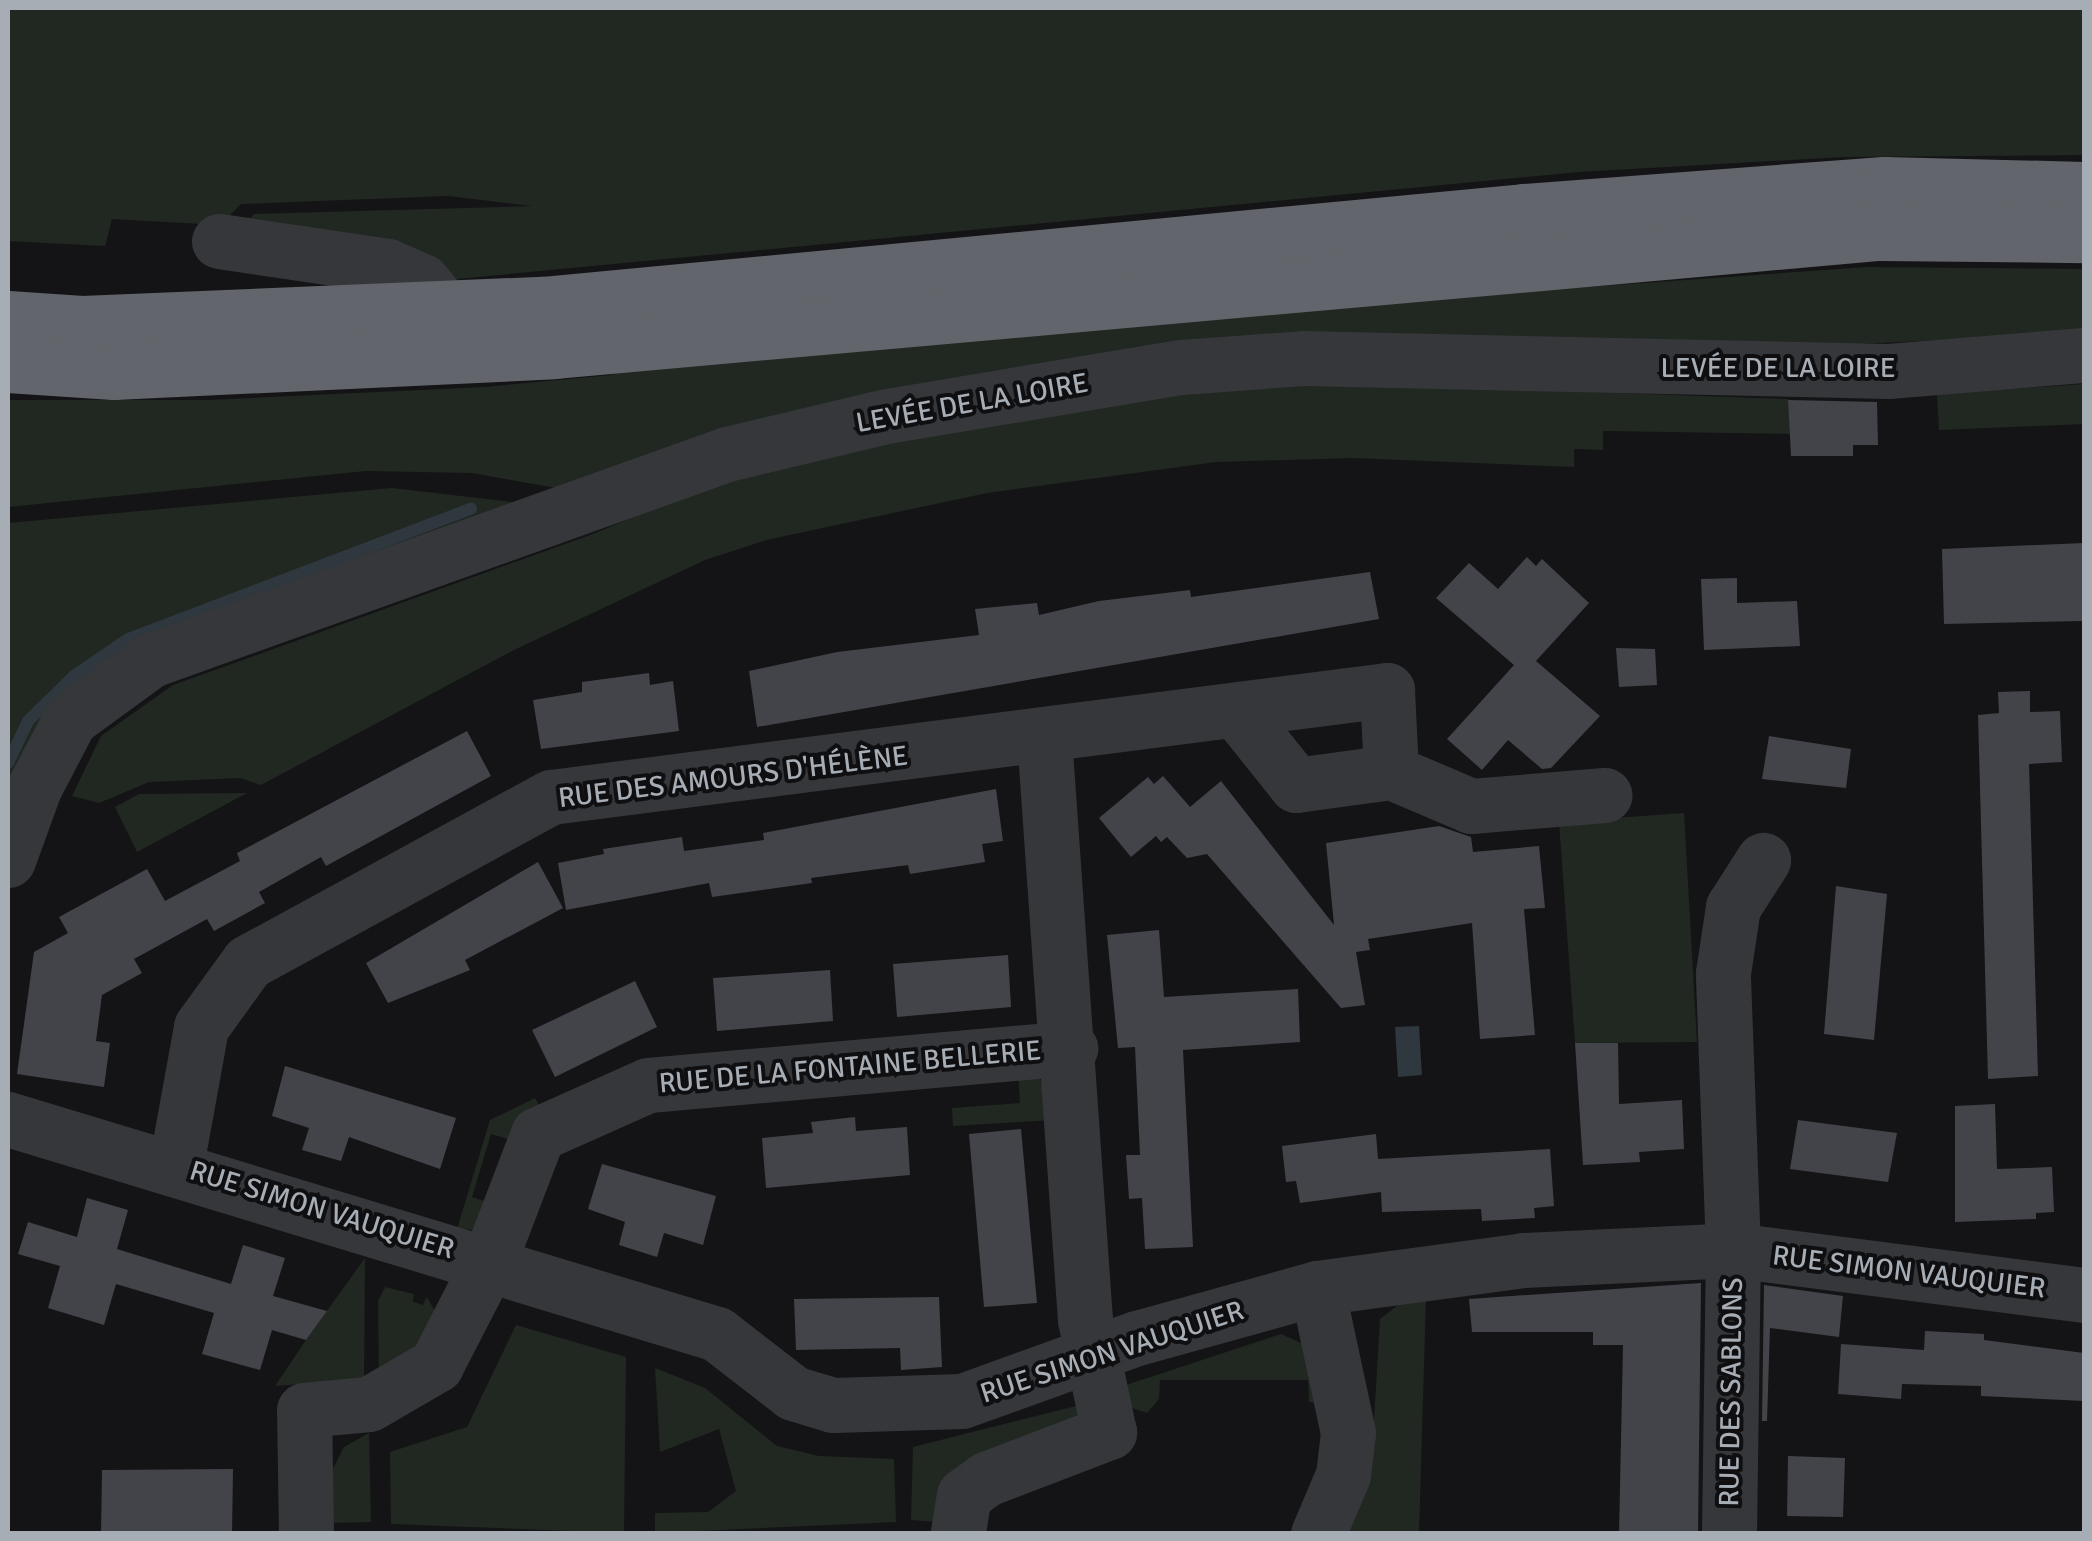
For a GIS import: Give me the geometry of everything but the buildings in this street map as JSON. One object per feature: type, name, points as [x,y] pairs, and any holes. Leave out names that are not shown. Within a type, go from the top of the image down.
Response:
[{"type":"highway","points":[[8,318],[82,323],[445,308],[1866,185],[2084,189]]},
{"type":"highway","points":[[8,366],[114,372],[553,352],[1879,233],[2084,235]]},
{"type":"street","points":[[219,241],[388,266],[422,280],[445,308]]},
{"type":"street","name":"LEVÉE DE LA LOIRE","points":[[8,860],[34,788],[70,719],[151,660],[728,454],[887,416],[1181,367],[1340,358],[1635,368],[1888,370],[2084,355]]},
{"type":"street","name":"RUE DES AMOURS D'HÉLÈNE","points":[[176,1165],[201,1027],[248,962],[550,797],[1044,737],[1387,690],[1391,772]]},
{"type":"street","points":[[1236,710],[1296,784],[1391,772],[1471,806],[1605,795]]},
{"type":"street","points":[[958,1532],[964,1495],[986,1479],[1109,1432],[1085,1320],[1070,1048],[1044,737]]},
{"type":"street","name":"RUE DES SABLONS","points":[[1729,1534],[1733,1250],[1726,936],[1733,907],[1763,860]]},
{"type":"street","name":"RUE DE LA FONTAINE BELLERIE","points":[[306,1534],[304,1410],[368,1404],[419,1380],[448,1350],[489,1262],[538,1134],[648,1084],[1070,1048]]},
{"type":"street","name":"RUE SIMON VAUQUIER","points":[[8,1119],[176,1165],[717,1334],[793,1393],[834,1405],[962,1402],[1094,1356],[1317,1288],[1524,1260],[1733,1250],[2084,1295]]},
{"type":"street","points":[[1317,1288],[1348,1433],[1343,1474],[1318,1534]]},
{"type":"shaded area","points":[[8,8],[2084,8],[2084,155],[1843,157],[1579,172],[446,280],[241,229],[254,214],[532,206],[448,196],[241,204],[220,225],[112,219],[105,246],[8,241]]},
{"type":"shaded area","points":[[1867,267],[2084,269],[2084,333],[1837,345],[1482,337],[579,492],[472,473],[366,471],[8,507],[8,400],[208,400],[484,387],[611,375],[634,366],[1334,305]]},
{"type":"shaded area","points":[[1192,378],[1788,399],[1790,434],[1603,431],[1603,450],[1574,449],[1574,467],[1352,458],[1216,462],[987,493],[766,540],[705,560],[512,651],[261,785],[240,778],[149,782],[99,803],[72,796],[101,736],[173,685],[593,534],[745,470]]},
{"type":"shaded area","points":[[2084,384],[2084,424],[1939,430],[1937,394]]},
{"type":"shaded area","points":[[392,488],[520,503],[151,651],[8,824],[8,523]]},
{"type":"shaded area","points":[[247,793],[137,852],[115,807],[139,794]]},
{"type":"shaded area","points":[[1684,813],[1697,1042],[1575,1043],[1559,822]]},
{"type":"shaded area","points":[[1419,1026],[1422,1075],[1398,1077],[1395,1027]]},
{"type":"shaded area","points":[[1018,1073],[1040,1079],[1051,1120],[953,1126],[952,1108],[1020,1103]]},
{"type":"shaded area","points":[[535,1098],[544,1116],[519,1142],[491,1134],[472,1197],[499,1206],[474,1230],[457,1229],[490,1120]]},
{"type":"shaded area","points":[[365,1258],[364,1379],[275,1386],[306,1340]]},
{"type":"shaded area","points":[[385,1287],[414,1294],[413,1302],[423,1305],[427,1297],[440,1320],[379,1385],[378,1301]]},
{"type":"shaded area","points":[[1426,1297],[1419,1533],[1347,1534],[1373,1437],[1380,1319],[1406,1299]]},
{"type":"shaded area","points":[[516,1325],[626,1357],[624,1533],[391,1524],[390,1452],[467,1427]]},
{"type":"shaded area","points":[[1281,1334],[1310,1347],[1323,1404],[1309,1402],[1308,1380],[1160,1380],[1159,1399],[1147,1413],[1126,1406],[1123,1386]]},
{"type":"shaded area","points":[[655,1368],[705,1388],[777,1446],[819,1456],[894,1459],[896,1522],[655,1533],[655,1513],[708,1512],[736,1491],[719,1429],[660,1452]]},
{"type":"shaded area","points":[[1076,1406],[1083,1416],[938,1522],[911,1520],[913,1447]]},
{"type":"shaded area","points":[[369,1433],[371,1522],[330,1523],[332,1471],[344,1447]]},
{"type":"waterway","points":[[8,763],[28,721],[74,676],[128,639],[471,509]]}]
